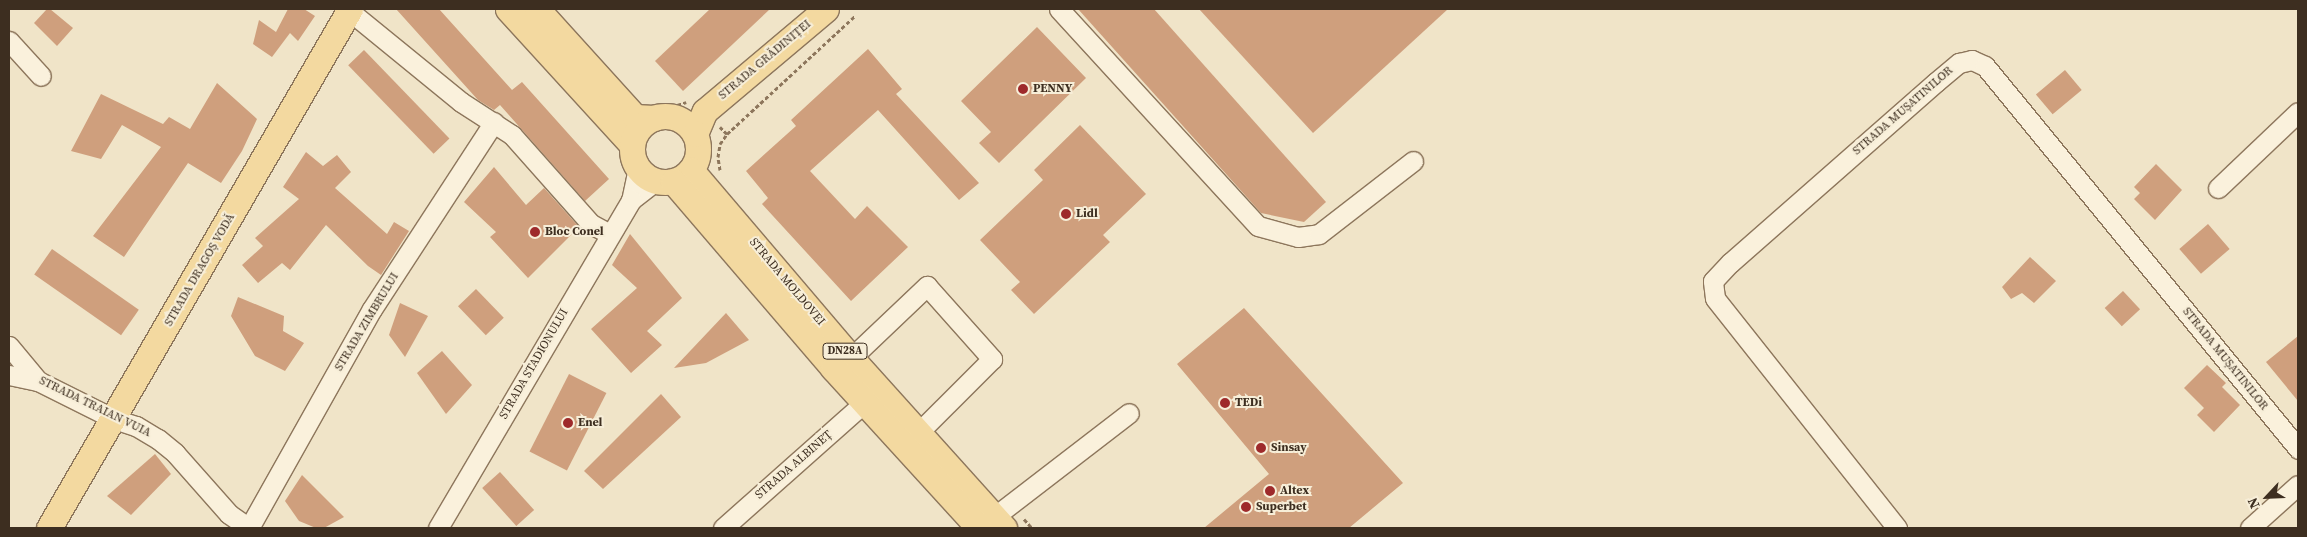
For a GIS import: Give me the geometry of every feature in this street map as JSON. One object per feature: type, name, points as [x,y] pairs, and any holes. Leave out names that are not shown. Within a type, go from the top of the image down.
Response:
[{"type":"main road","name":"STRADA DRAGOȘ VODĂ","points":[[50,528],[349,9]]},
{"type":"main road","name":"STRADA MOLDOVEI","points":[[508,9],[658,169],[865,402],[992,525]]},
{"type":"main road","points":[[537,9],[634,116],[654,118],[672,116],[687,126],[698,151],[658,169],[639,128],[654,118]]},
{"type":"main road","name":"STRADA GRĂDINIȚEI","points":[[687,126],[826,9]]},
{"type":"main road","name":"STRADA MOLDOVEI","points":[[658,169],[851,358],[918,432],[992,525]]},
{"type":"street","points":[[349,9],[460,102],[512,135],[591,224],[610,234]]},
{"type":"street","points":[[1059,9],[1258,226],[1298,237],[1319,234],[1413,162]]},
{"type":"street","points":[[9,41],[41,76]]},
{"type":"street","name":"STRADA MUȘATINILOR","points":[[1897,528],[1715,298],[1713,281],[1737,256],[1958,63],[1972,60],[1985,66],[2298,449]]},
{"type":"street","points":[[2218,188],[2298,112]]},
{"type":"street","name":"STRADA ZIMBRULUI","points":[[249,528],[372,310],[494,122]]},
{"type":"street","name":"STRADA STADIONULUI","points":[[438,528],[610,234],[631,200],[658,169]]},
{"type":"street","points":[[851,358],[927,286],[992,359],[918,432]]},
{"type":"street","name":"STRADA TRAIAN VUIA","points":[[9,346],[38,382],[114,419],[136,426],[158,439],[175,453],[229,514],[249,528]]},
{"type":"street","points":[[9,375],[38,382]]},
{"type":"street","name":"STRADA ALBINEȚ","points":[[723,528],[865,402]]},
{"type":"street","points":[[992,525],[1129,414]]},
{"type":"street","points":[[2250,528],[2298,485]]},
{"type":"path","points":[[727,134],[855,16]]},
{"type":"building","points":[[47,9],[50,9],[73,28],[57,46],[34,23]]},
{"type":"building","points":[[288,9],[304,9],[315,16],[298,41],[290,33],[272,57],[253,44],[259,20],[276,32]]},
{"type":"building","points":[[396,9],[439,9],[512,90],[522,82],[609,179],[585,201],[500,105],[494,110],[478,100]]},
{"type":"building","points":[[710,9],[770,9],[683,91],[655,61]]},
{"type":"building","points":[[1078,9],[1154,9],[1326,202],[1304,222],[1261,213]]},
{"type":"building","points":[[1199,9],[1448,9],[1313,133]]},
{"type":"building","name":"PENNY","points":[[1037,27],[1086,78],[999,163],[979,143],[991,132],[961,101]]},
{"type":"building","points":[[868,49],[902,89],[896,94],[979,183],[959,200],[878,110],[810,171],[855,219],[867,206],[908,247],[851,301],[762,204],[768,198],[746,171],[796,126],[791,120]]},
{"type":"building","points":[[364,50],[449,138],[434,154],[348,65]]},
{"type":"building","points":[[2065,70],[2082,90],[2053,114],[2036,94]]},
{"type":"building","points":[[217,83],[257,119],[242,151],[221,183],[188,163],[124,257],[93,236],[161,147],[122,125],[101,159],[71,151],[101,94],[163,124],[169,117],[190,129]]},
{"type":"building","name":"Lidl","points":[[1080,125],[1146,194],[1103,235],[1110,242],[1034,314],[1011,290],[1020,282],[980,240],[1043,180],[1034,170]]},
{"type":"building","points":[[306,152],[323,166],[337,155],[351,172],[335,188],[387,234],[394,222],[409,231],[381,275],[368,266],[326,225],[290,270],[282,263],[258,283],[242,265],[263,246],[255,238],[299,199],[283,187]]},
{"type":"building","points":[[2156,164],[2182,190],[2155,220],[2134,199],[2140,193],[2134,187]]},
{"type":"building","name":"Bloc Conel","points":[[494,167],[526,205],[544,188],[579,227],[528,278],[490,237],[496,232],[464,202]]},
{"type":"building","points":[[2208,224],[2230,249],[2201,274],[2179,249]]},
{"type":"building","points":[[630,234],[682,298],[647,331],[662,345],[631,373],[591,329],[637,288],[612,265]]},
{"type":"building","points":[[52,249],[139,310],[121,335],[34,274]]},
{"type":"building","points":[[2030,257],[2056,281],[2034,303],[2022,293],[2011,299],[2002,287]]},
{"type":"building","points":[[476,289],[504,318],[486,335],[458,306]]},
{"type":"building","points":[[2123,291],[2140,309],[2122,326],[2105,308]]},
{"type":"building","points":[[238,297],[284,316],[283,331],[304,343],[285,371],[255,356],[231,316]]},
{"type":"building","points":[[400,303],[428,316],[405,357],[389,335]]},
{"type":"building","points":[[1244,308],[1403,483],[1349,528],[1204,528],[1269,474],[1177,364]]},
{"type":"building","points":[[726,313],[749,340],[706,363],[674,368]]},
{"type":"building","points":[[2298,336],[2298,401],[2266,362]]},
{"type":"building","points":[[442,351],[472,385],[446,414],[417,373]]},
{"type":"building","points":[[2207,365],[2226,383],[2222,387],[2240,405],[2214,432],[2197,415],[2204,408],[2184,388]]},
{"type":"building","name":"Enel","points":[[569,374],[606,393],[567,471],[530,452]]},
{"type":"building","points":[[661,394],[681,417],[603,489],[584,471]]},
{"type":"building","points":[[155,454],[171,474],[131,515],[107,496]]},
{"type":"building","points":[[500,472],[534,510],[516,526],[482,488]]},
{"type":"building","points":[[302,475],[344,517],[324,528],[316,528],[299,521],[285,501]]},
{"type":"place","name":"PENNY","points":[[1023,89]]},
{"type":"place","name":"Lidl","points":[[1066,214]]},
{"type":"place","name":"Bloc Conel","points":[[535,232]]},
{"type":"place","name":"TEDi","points":[[1225,403]]},
{"type":"place","name":"Enel","points":[[568,423]]},
{"type":"place","name":"Sinsay","points":[[1261,448]]},
{"type":"place","name":"Altex","points":[[1270,491]]},
{"type":"place","name":"Superbet","points":[[1246,507]]}]
